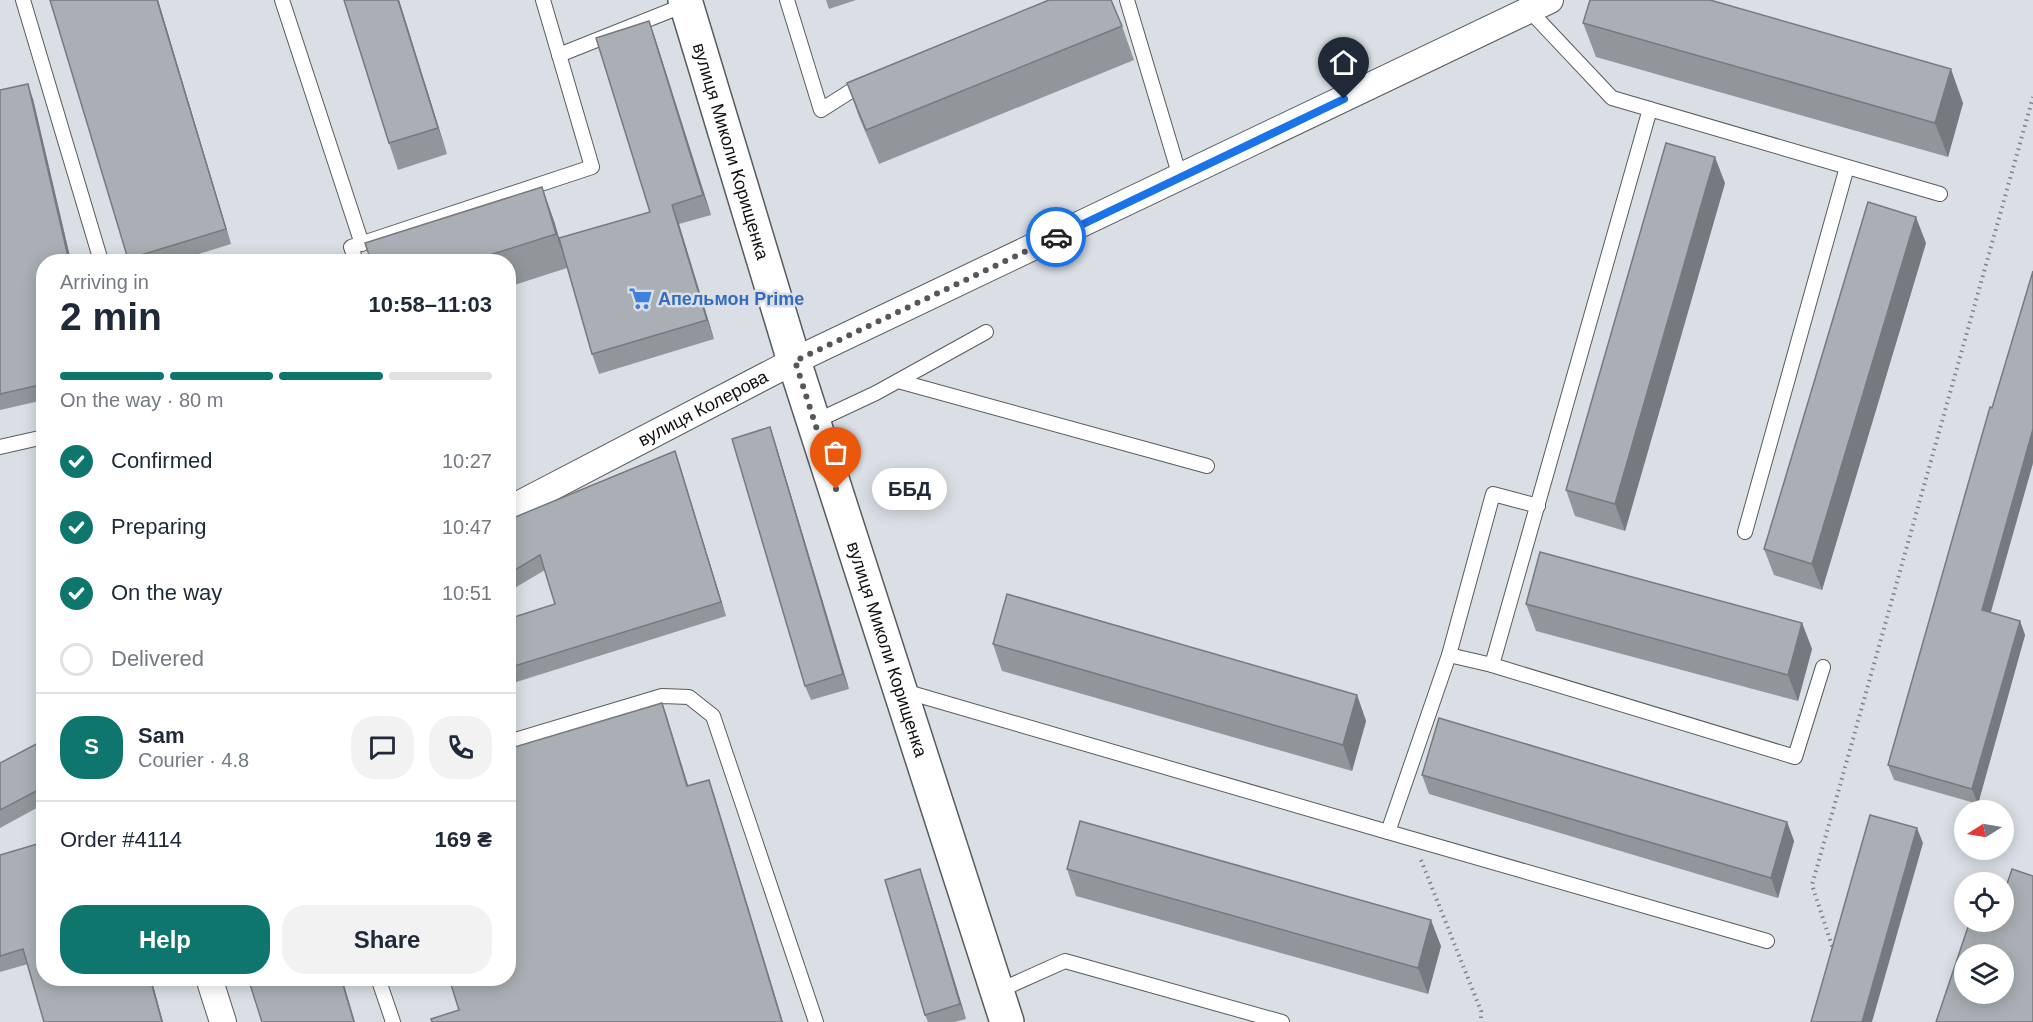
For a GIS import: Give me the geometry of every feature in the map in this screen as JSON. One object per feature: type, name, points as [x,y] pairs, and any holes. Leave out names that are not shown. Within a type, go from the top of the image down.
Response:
[{"type":"street","name":"вулиця Миколи Корищенка","points":[[686,2],[814,422],[1007,1022]]},
{"type":"street","name":"вулиця Колерова","points":[[516,506],[795,361],[1540,5]]},
{"type":"street","points":[[212,986],[223,1022]]},
{"type":"lane","points":[[23,0],[99,254]]},
{"type":"lane","points":[[282,0],[362,244]]},
{"type":"lane","points":[[354,254],[351,247],[592,167],[543,0]]},
{"type":"lane","points":[[787,0],[821,110],[854,89],[876,80]]},
{"type":"lane","points":[[1127,0],[1180,177]]},
{"type":"lane","points":[[559,55],[686,2]]},
{"type":"lane","points":[[1540,5],[1612,98],[1940,194]]},
{"type":"lane","points":[[1492,665],[1650,109]]},
{"type":"lane","points":[[1745,532],[1847,167]]},
{"type":"lane","points":[[814,422],[898,381],[986,332]]},
{"type":"lane","points":[[898,381],[1207,466]]},
{"type":"lane","points":[[0,447],[36,439]]},
{"type":"lane","points":[[1388,832],[1449,654],[1493,494],[1538,506]]},
{"type":"lane","points":[[1449,654],[1795,757],[1823,667]]},
{"type":"lane","points":[[902,690],[1767,941]]},
{"type":"lane","points":[[516,740],[662,696],[689,697],[713,716],[816,1022]]},
{"type":"lane","points":[[998,991],[1065,961],[1282,1022]]},
{"type":"lane","points":[[381,986],[393,1022]]},
{"type":"path","points":[[1835,956],[1812,885],[2033,97]]},
{"type":"path","points":[[1412,838],[1481,1011],[1481,1022]]},
{"type":"building","points":[[50,0],[157,0],[226,229],[144,254],[126,254]]},
{"type":"building","points":[[344,0],[398,0],[438,128],[389,143]]},
{"type":"building","points":[[1049,0],[1111,0],[1122,26],[866,130],[847,83]]},
{"type":"building","points":[[1590,0],[1710,0],[1951,69],[1935,123],[1583,23]]},
{"type":"building","points":[[649,21],[703,195],[672,205],[707,320],[592,354],[559,238],[650,212],[596,38]]},
{"type":"building","points":[[28,84],[67,254],[36,254],[36,386],[0,394],[0,90]]},
{"type":"building","points":[[1666,143],[1715,157],[1615,504],[1566,490]]},
{"type":"building","points":[[542,187],[556,234],[493,254],[369,254],[365,243]]},
{"type":"building","points":[[1868,202],[1916,217],[1812,564],[1764,549]]},
{"type":"building","points":[[2033,271],[2033,429],[1982,610],[2020,621],[1972,789],[1888,765],[1990,407],[1992,408]]},
{"type":"building","points":[[770,427],[843,674],[805,686],[732,439]]},
{"type":"building","points":[[675,451],[721,602],[516,666],[516,616],[555,604],[540,555],[516,569],[516,517]]},
{"type":"building","points":[[1540,552],[1802,623],[1788,675],[1526,604]]},
{"type":"building","points":[[1007,594],[1357,695],[1343,745],[993,644]]},
{"type":"building","points":[[662,703],[687,786],[709,780],[782,1022],[432,1022],[431,1019],[459,1010],[452,986],[516,986],[516,747]]},
{"type":"building","points":[[1439,718],[1787,822],[1771,878],[1422,775]]},
{"type":"building","points":[[36,744],[36,791],[0,810],[0,763]]},
{"type":"building","points":[[1870,815],[1917,828],[1862,1022],[1811,1022]]},
{"type":"building","points":[[1080,821],[1431,920],[1418,968],[1067,869]]},
{"type":"building","points":[[36,844],[36,986],[152,986],[162,1022],[44,1022],[23,949],[0,956],[0,855]]},
{"type":"building","points":[[920,869],[960,1004],[925,1015],[885,880]]},
{"type":"building","points":[[2012,869],[2033,876],[2033,1022],[1936,1022],[1954,969],[1954,1004],[2014,1004],[2014,944],[1962,944],[1966,932],[2014,932],[2014,872],[2011,872]]},
{"type":"building","points":[[251,986],[343,986],[354,1022],[262,1022]]},
{"type":"way so far","points":[[836,489],[795,361],[1056,237]]},
{"type":"place","name":"Апельмон Prime","points":[[640,299]]},
{"type":"place","name":"ББД","points":[[836,489]]},
{"type":"route","points":[[1056,237],[1344,99]]}]
